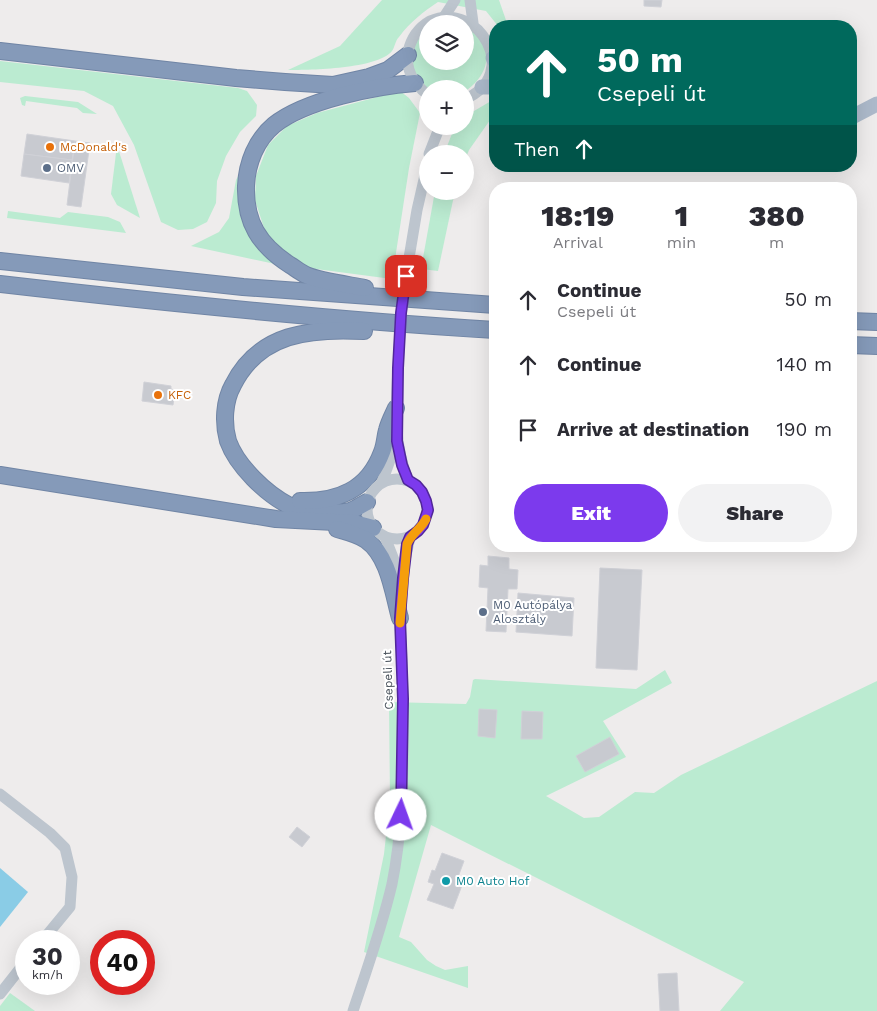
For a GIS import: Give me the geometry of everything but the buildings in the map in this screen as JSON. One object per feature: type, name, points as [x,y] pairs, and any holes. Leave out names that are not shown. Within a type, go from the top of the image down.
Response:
[{"type":"highway","points":[[0,51],[236,78],[333,85],[369,77],[388,70],[408,55]]},
{"type":"highway","points":[[415,83],[344,96],[291,114],[274,126],[262,138],[252,154],[246,176],[246,201],[249,218],[266,246],[280,259],[306,275],[441,302]]},
{"type":"highway","points":[[0,261],[243,287],[489,305]]},
{"type":"highway","points":[[0,284],[142,300],[412,325],[489,330]]},
{"type":"highway","points":[[857,321],[877,322]]},
{"type":"highway","points":[[367,502],[350,511],[338,513],[314,512],[290,506],[250,476],[241,464],[233,451],[226,432],[226,404],[238,374],[259,352],[269,345],[293,336],[316,331],[374,332],[412,325]]},
{"type":"highway","points":[[857,345],[877,346]]},
{"type":"highway","points":[[273,494],[296,501],[316,501],[337,498],[353,491],[368,477],[376,466],[383,451],[388,427],[396,408]]},
{"type":"highway","points":[[0,474],[276,519],[354,523],[379,533]]},
{"type":"highway","points":[[300,521],[352,533],[366,540],[377,551],[383,562],[400,618]]},
{"type":"main road","points":[[857,114],[877,104]]},
{"type":"street","points":[[445,15],[455,0]]},
{"type":"street","points":[[470,0],[472,15]]},
{"type":"street","points":[[474,24],[481,29],[489,40]]},
{"type":"street","points":[[419,30],[410,44],[408,55],[410,75],[419,87]]},
{"type":"street","points":[[474,94],[489,87]]},
{"type":"street","points":[[382,482],[390,460],[396,408],[401,313],[419,200]]},
{"type":"street","points":[[396,408],[397,441],[402,465],[408,480]]},
{"type":"street","points":[[390,479],[408,480],[422,492],[428,510],[423,525],[418,531],[410,537],[393,540],[379,533],[368,520],[367,502],[370,494],[382,482],[390,479]]},
{"type":"street","name":"Csepeli út","points":[[353,1011],[392,885],[402,809],[403,742],[400,618],[394,560],[379,533]]},
{"type":"street","name":"Csepeli út","points":[[400,618],[405,560],[410,537]]},
{"type":"street","points":[[0,794],[50,833],[65,848],[72,877],[70,907],[51,930]]},
{"type":"street","points":[[0,994],[15,975]]},
{"type":"green space","points":[[382,0],[499,0],[506,20],[493,20],[486,11],[438,2],[419,15],[398,39],[392,51],[373,62],[312,70],[288,70],[340,46]]},
{"type":"green space","points":[[474,33],[482,41],[487,55],[481,76],[474,84],[474,80],[420,80],[412,68],[414,43],[419,37],[419,70],[474,70]]},
{"type":"green space","points":[[0,61],[238,88],[247,91],[257,105],[256,116],[240,132],[226,156],[217,181],[216,203],[207,222],[193,229],[178,230],[161,222],[134,145],[113,106],[84,91],[0,82]]},
{"type":"green space","points":[[400,91],[409,98],[419,112],[392,279],[301,267],[275,248],[264,228],[255,200],[256,176],[268,145],[287,126],[317,113]]},
{"type":"green space","points":[[25,96],[78,102],[97,114],[83,113],[77,108],[26,101],[25,106],[22,105],[20,98]]},
{"type":"green space","points":[[489,102],[489,122],[473,145],[448,145],[451,135],[474,135],[474,111]]},
{"type":"green space","points":[[117,145],[140,218],[117,205],[111,194]]},
{"type":"green space","points":[[245,163],[241,180],[275,264],[191,246],[219,232],[229,218],[236,180]]},
{"type":"green space","points":[[433,200],[453,200],[438,271],[421,269]]},
{"type":"green space","points":[[8,211],[60,218],[68,212],[108,217],[120,222],[126,233],[7,218]]},
{"type":"green space","points":[[665,670],[672,683],[603,721],[626,757],[546,796],[584,818],[599,817],[635,792],[654,793],[681,775],[877,681],[877,1011],[720,1011],[744,982],[431,825],[399,937],[411,942],[427,960],[445,970],[468,966],[468,988],[364,952],[384,854],[390,799],[389,702],[466,704],[470,697],[473,680],[475,679],[636,689]]},
{"type":"green space","points":[[10,993],[35,1011],[0,1011],[0,1006]]},
{"type":"water","points":[[0,868],[28,892],[0,927]]},
{"type":"slow traffic","points":[[400,623],[407,544],[410,537],[418,531],[426,519]]},
{"type":"place","name":"McDonald's","points":[[50,147]]},
{"type":"place","name":"OMV","points":[[47,168]]},
{"type":"place","name":"KFC","points":[[158,395]]},
{"type":"place","name":"M0 Autópálya Alosztály","points":[[483,612]]},
{"type":"place","name":"M0 Auto Hof","points":[[446,881]]},
{"type":"route","points":[[401,815],[403,699],[400,618],[403,578],[407,544],[410,537],[423,525],[428,510],[422,492],[408,480],[402,465],[397,441],[398,368],[401,313],[406,276]]}]
